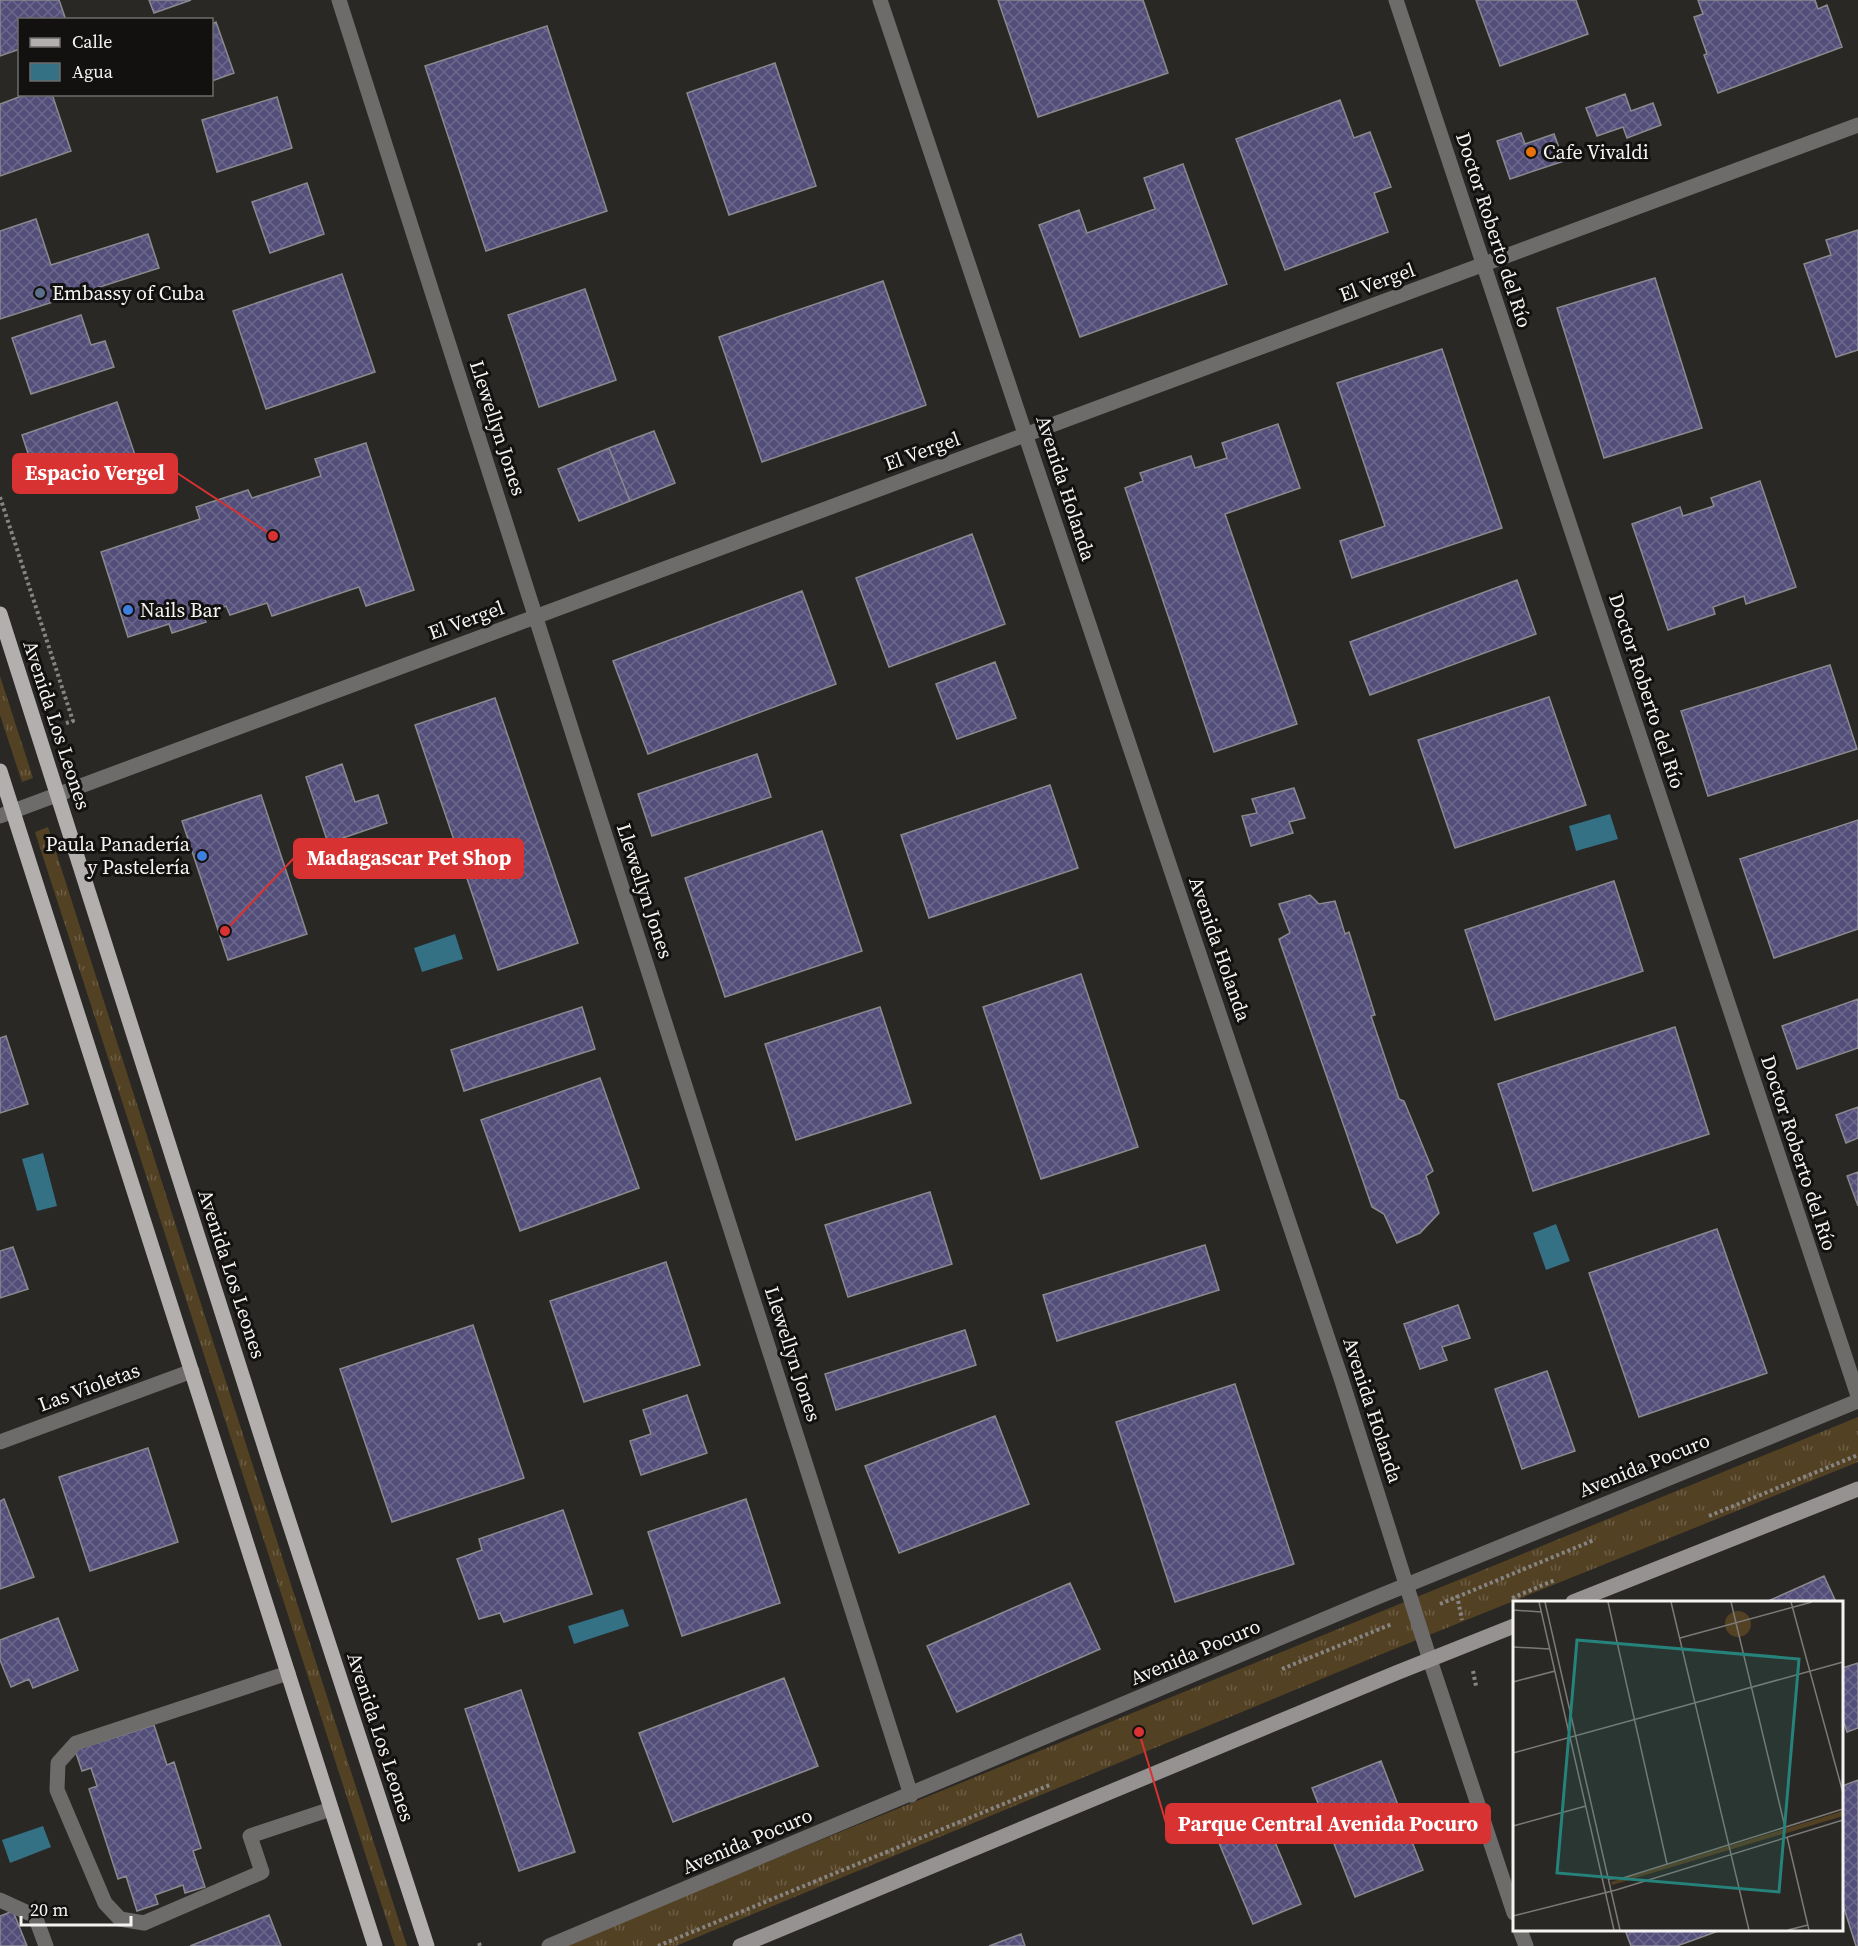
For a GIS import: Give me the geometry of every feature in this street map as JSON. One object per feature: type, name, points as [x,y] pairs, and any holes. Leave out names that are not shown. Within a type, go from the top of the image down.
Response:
[{"type":"main road","name":"Avenida Los Leones","points":[[0,614],[277,1487],[427,1946]]},
{"type":"main road","points":[[0,771],[6,813],[192,1371],[375,1946]]},
{"type":"main road","points":[[1576,1601],[1858,1489]]},
{"type":"main road","points":[[740,1946],[1513,1627]]},
{"type":"street","name":"Llewellyn Jones","points":[[339,0],[912,1795]]},
{"type":"street","name":"Avenida Holanda","points":[[880,0],[1338,1367],[1430,1660],[1513,1907]]},
{"type":"street","name":"Doctor Roberto del Río","points":[[1396,0],[1858,1396]]},
{"type":"street","name":"El Vergel","points":[[6,813],[1858,125]]},
{"type":"street","name":"Las Violetas","points":[[0,1442],[192,1371]]},
{"type":"street","name":"Avenida Pocuro","points":[[549,1946],[1406,1585],[1858,1401]]},
{"type":"street","points":[[288,1673],[75,1743],[58,1763],[57,1790],[105,1903],[120,1919],[144,1923],[262,1872],[250,1836],[332,1809]]},
{"type":"street","points":[[0,1900],[35,1916],[46,1946]]},
{"type":"street","points":[[1521,1931],[1526,1946]]},
{"type":"path","points":[[0,497],[73,721]]},
{"type":"path","points":[[1447,1568],[1458,1597],[1476,1686]]},
{"type":"green space","points":[[0,676],[33,778],[22,782],[0,715]]},
{"type":"green space","points":[[48,827],[407,1946],[395,1946],[35,832]]},
{"type":"green space","points":[[1858,1417],[1858,1462],[1377,1656],[676,1946],[561,1946]]},
{"type":"water","points":[[1610,814],[1618,839],[1576,851],[1569,826]]},
{"type":"water","points":[[455,934],[463,959],[422,972],[414,948]]},
{"type":"water","points":[[43,1153],[57,1206],[37,1211],[22,1159]]},
{"type":"water","points":[[1556,1224],[1570,1261],[1546,1270],[1533,1233]]},
{"type":"water","points":[[623,1609],[629,1626],[574,1644],[568,1626]]},
{"type":"water","points":[[43,1826],[51,1847],[10,1863],[2,1840]]},
{"type":"building","points":[[0,0],[59,0],[65,18],[18,18],[18,50],[0,56]]},
{"type":"building","points":[[149,0],[191,0],[154,13]]},
{"type":"building","points":[[998,0],[1143,0],[1168,73],[1038,117]]},
{"type":"building","points":[[1476,0],[1576,0],[1588,34],[1500,66]]},
{"type":"building","points":[[1698,0],[1815,0],[1818,9],[1827,5],[1842,47],[1718,93],[1704,55],[1707,54],[1694,17],[1703,14]]},
{"type":"building","points":[[216,22],[234,73],[213,81],[213,24]]},
{"type":"building","points":[[547,26],[607,211],[486,251],[425,66]]},
{"type":"building","points":[[775,63],[816,186],[729,215],[687,93]]},
{"type":"building","points":[[1625,94],[1631,111],[1653,103],[1661,125],[1627,138],[1623,127],[1597,136],[1586,108]]},
{"type":"building","points":[[22,96],[53,96],[71,151],[0,176],[0,104]]},
{"type":"building","points":[[277,97],[292,148],[217,172],[202,120]]},
{"type":"building","points":[[1340,100],[1354,138],[1370,132],[1391,187],[1374,193],[1388,232],[1285,270],[1236,139]]},
{"type":"building","name":"Cafe Vivaldi","points":[[1521,133],[1525,144],[1554,134],[1564,161],[1510,179],[1497,141]]},
{"type":"building","points":[[1183,164],[1227,284],[1080,337],[1039,225],[1079,210],[1087,233],[1155,209],[1144,178]]},
{"type":"building","points":[[307,183],[324,234],[270,253],[252,202]]},
{"type":"building","name":"Embassy of Cuba","points":[[36,219],[51,265],[148,234],[159,268],[0,319],[0,231]]},
{"type":"building","points":[[1858,230],[1858,350],[1836,357],[1804,264],[1831,255],[1826,240]]},
{"type":"building","points":[[342,274],[375,372],[266,409],[233,311]]},
{"type":"building","points":[[1655,278],[1702,428],[1604,458],[1557,308]]},
{"type":"building","points":[[883,281],[926,405],[762,462],[719,337]]},
{"type":"building","points":[[585,289],[616,380],[539,407],[508,315]]},
{"type":"building","points":[[81,315],[91,345],[105,341],[114,367],[31,394],[12,338]]},
{"type":"building","points":[[1442,349],[1502,528],[1352,578],[1340,541],[1385,526],[1337,383]]},
{"type":"building","points":[[117,402],[135,455],[39,487],[22,435]]},
{"type":"building","points":[[1278,424],[1300,488],[1225,514],[1297,724],[1214,752],[1125,488],[1143,481],[1140,473],[1191,456],[1195,468],[1227,458],[1222,443]]},
{"type":"building","points":[[654,431],[675,483],[630,501],[609,448]]},
{"type":"building","points":[[366,443],[414,590],[366,606],[359,587],[272,616],[267,603],[230,615],[226,606],[203,615],[206,622],[172,633],[169,624],[128,637],[101,552],[200,519],[196,507],[248,490],[252,498],[321,476],[315,459]]},
{"type":"building","points":[[609,448],[630,501],[579,521],[558,469]]},
{"type":"building","points":[[1760,481],[1796,587],[1746,604],[1744,596],[1713,607],[1715,614],[1668,630],[1632,524],[1680,507],[1683,516],[1714,506],[1711,498]]},
{"type":"building","points":[[972,534],[1005,624],[889,667],[856,578]]},
{"type":"building","points":[[1517,580],[1536,634],[1370,695],[1350,642]]},
{"type":"building","points":[[802,591],[836,684],[648,754],[613,661]]},
{"type":"building","points":[[995,662],[1016,718],[957,739],[936,684]]},
{"type":"building","points":[[1830,665],[1857,749],[1708,796],[1681,711]]},
{"type":"building","points":[[1549,697],[1586,805],[1455,848],[1418,740]]},
{"type":"building","points":[[495,698],[578,943],[498,970],[415,725]]},
{"type":"building","points":[[757,754],[771,797],[652,836],[638,794]]},
{"type":"building","points":[[342,764],[355,802],[378,795],[387,823],[328,843],[306,777]]},
{"type":"building","points":[[1050,785],[1078,868],[929,918],[901,835]]},
{"type":"building","points":[[1294,788],[1305,818],[1289,822],[1293,833],[1251,846],[1242,816],[1257,813],[1252,799]]},
{"type":"building","points":[[261,795],[307,934],[228,960],[182,821]]},
{"type":"building","points":[[1858,820],[1858,929],[1774,958],[1740,859]]},
{"type":"building","points":[[822,831],[862,951],[725,997],[685,878]]},
{"type":"building","points":[[1614,881],[1643,971],[1495,1020],[1465,930]]},
{"type":"building","points":[[1310,895],[1319,904],[1335,901],[1345,934],[1349,932],[1375,1015],[1371,1016],[1399,1099],[1404,1101],[1433,1171],[1426,1176],[1439,1213],[1420,1233],[1397,1243],[1384,1214],[1372,1207],[1279,939],[1290,933],[1279,904]]},
{"type":"building","points":[[1081,974],[1138,1147],[1041,1179],[983,1007]]},
{"type":"building","points":[[1858,999],[1858,1048],[1797,1069],[1782,1026]]},
{"type":"building","points":[[582,1007],[595,1049],[464,1091],[451,1050]]},
{"type":"building","points":[[880,1007],[911,1103],[796,1140],[765,1044]]},
{"type":"building","points":[[1675,1027],[1709,1134],[1533,1191],[1498,1084]]},
{"type":"building","points":[[6,1036],[28,1104],[0,1113],[0,1038]]},
{"type":"building","points":[[600,1078],[639,1188],[520,1231],[481,1120]]},
{"type":"building","points":[[1858,1107],[1858,1138],[1846,1143],[1836,1115]]},
{"type":"building","points":[[1858,1172],[1858,1206],[1847,1176]]},
{"type":"building","points":[[930,1192],[952,1264],[848,1297],[825,1225]]},
{"type":"building","points":[[1717,1229],[1767,1373],[1639,1417],[1589,1273]]},
{"type":"building","points":[[1205,1245],[1219,1290],[1057,1341],[1043,1295]]},
{"type":"building","points":[[13,1247],[28,1289],[0,1298],[0,1251]]},
{"type":"building","points":[[666,1262],[700,1365],[584,1402],[550,1301]]},
{"type":"building","points":[[1458,1305],[1470,1338],[1442,1347],[1447,1360],[1420,1369],[1404,1324]]},
{"type":"building","points":[[473,1325],[524,1478],[392,1522],[340,1369]]},
{"type":"building","points":[[965,1330],[976,1365],[836,1410],[825,1374]]},
{"type":"building","points":[[1547,1371],[1575,1451],[1522,1469],[1495,1389]]},
{"type":"building","points":[[1235,1384],[1294,1564],[1175,1602],[1116,1422]]},
{"type":"building","points":[[687,1395],[707,1453],[641,1475],[630,1441],[651,1434],[643,1410]]},
{"type":"building","points":[[995,1416],[1029,1504],[899,1553],[865,1466]]},
{"type":"building","points":[[148,1448],[178,1542],[90,1571],[59,1477]]},
{"type":"building","points":[[4,1499],[34,1577],[0,1589],[0,1501]]},
{"type":"building","points":[[746,1499],[780,1603],[682,1636],[648,1532]]},
{"type":"building","points":[[563,1510],[592,1594],[504,1622],[500,1613],[479,1619],[457,1559],[482,1550],[479,1539]]},
{"type":"building","points":[[1824,1576],[1836,1601],[1768,1601]]},
{"type":"building","points":[[1070,1583],[1100,1649],[957,1712],[927,1646]]},
{"type":"building","points":[[58,1618],[78,1670],[33,1688],[29,1679],[11,1687],[0,1660],[0,1640]]},
{"type":"building","points":[[1858,1663],[1858,1728],[1847,1732],[1843,1720],[1843,1668]]},
{"type":"building","points":[[784,1678],[818,1766],[673,1822],[639,1733]]},
{"type":"building","points":[[521,1690],[575,1852],[519,1871],[465,1709]]},
{"type":"building","points":[[154,1725],[167,1765],[174,1762],[201,1848],[193,1851],[205,1887],[185,1893],[183,1885],[155,1895],[158,1904],[137,1911],[126,1876],[118,1879],[89,1789],[97,1786],[91,1768],[82,1771],[75,1750]]},
{"type":"building","points":[[1381,1761],[1423,1870],[1355,1897],[1312,1788]]},
{"type":"building","points":[[1858,1780],[1858,1946],[1856,1946],[1843,1905],[1843,1786]]},
{"type":"building","points":[[1259,1804],[1301,1904],[1253,1924],[1211,1824]]},
{"type":"building","points":[[13,1911],[27,1946],[0,1946],[0,1916]]},
{"type":"building","points":[[269,1915],[281,1946],[190,1946]]},
{"type":"building","points":[[1625,1931],[1718,1931],[1677,1946],[1631,1946]]},
{"type":"building","points":[[1021,1934],[1025,1946],[989,1946]]},
{"type":"place","name":"Cafe Vivaldi","points":[[1531,152]]},
{"type":"place","name":"Embassy of Cuba","points":[[40,293]]},
{"type":"place","name":"Espacio Vergel","points":[[273,536]]},
{"type":"place","name":"Nails Bar","points":[[128,610]]},
{"type":"place","name":"Paula Panadería y Pastelería","points":[[202,856]]},
{"type":"place","name":"Madagascar Pet Shop","points":[[225,931]]},
{"type":"place","name":"Parque Central Avenida Pocuro","points":[[1139,1732]]}]
